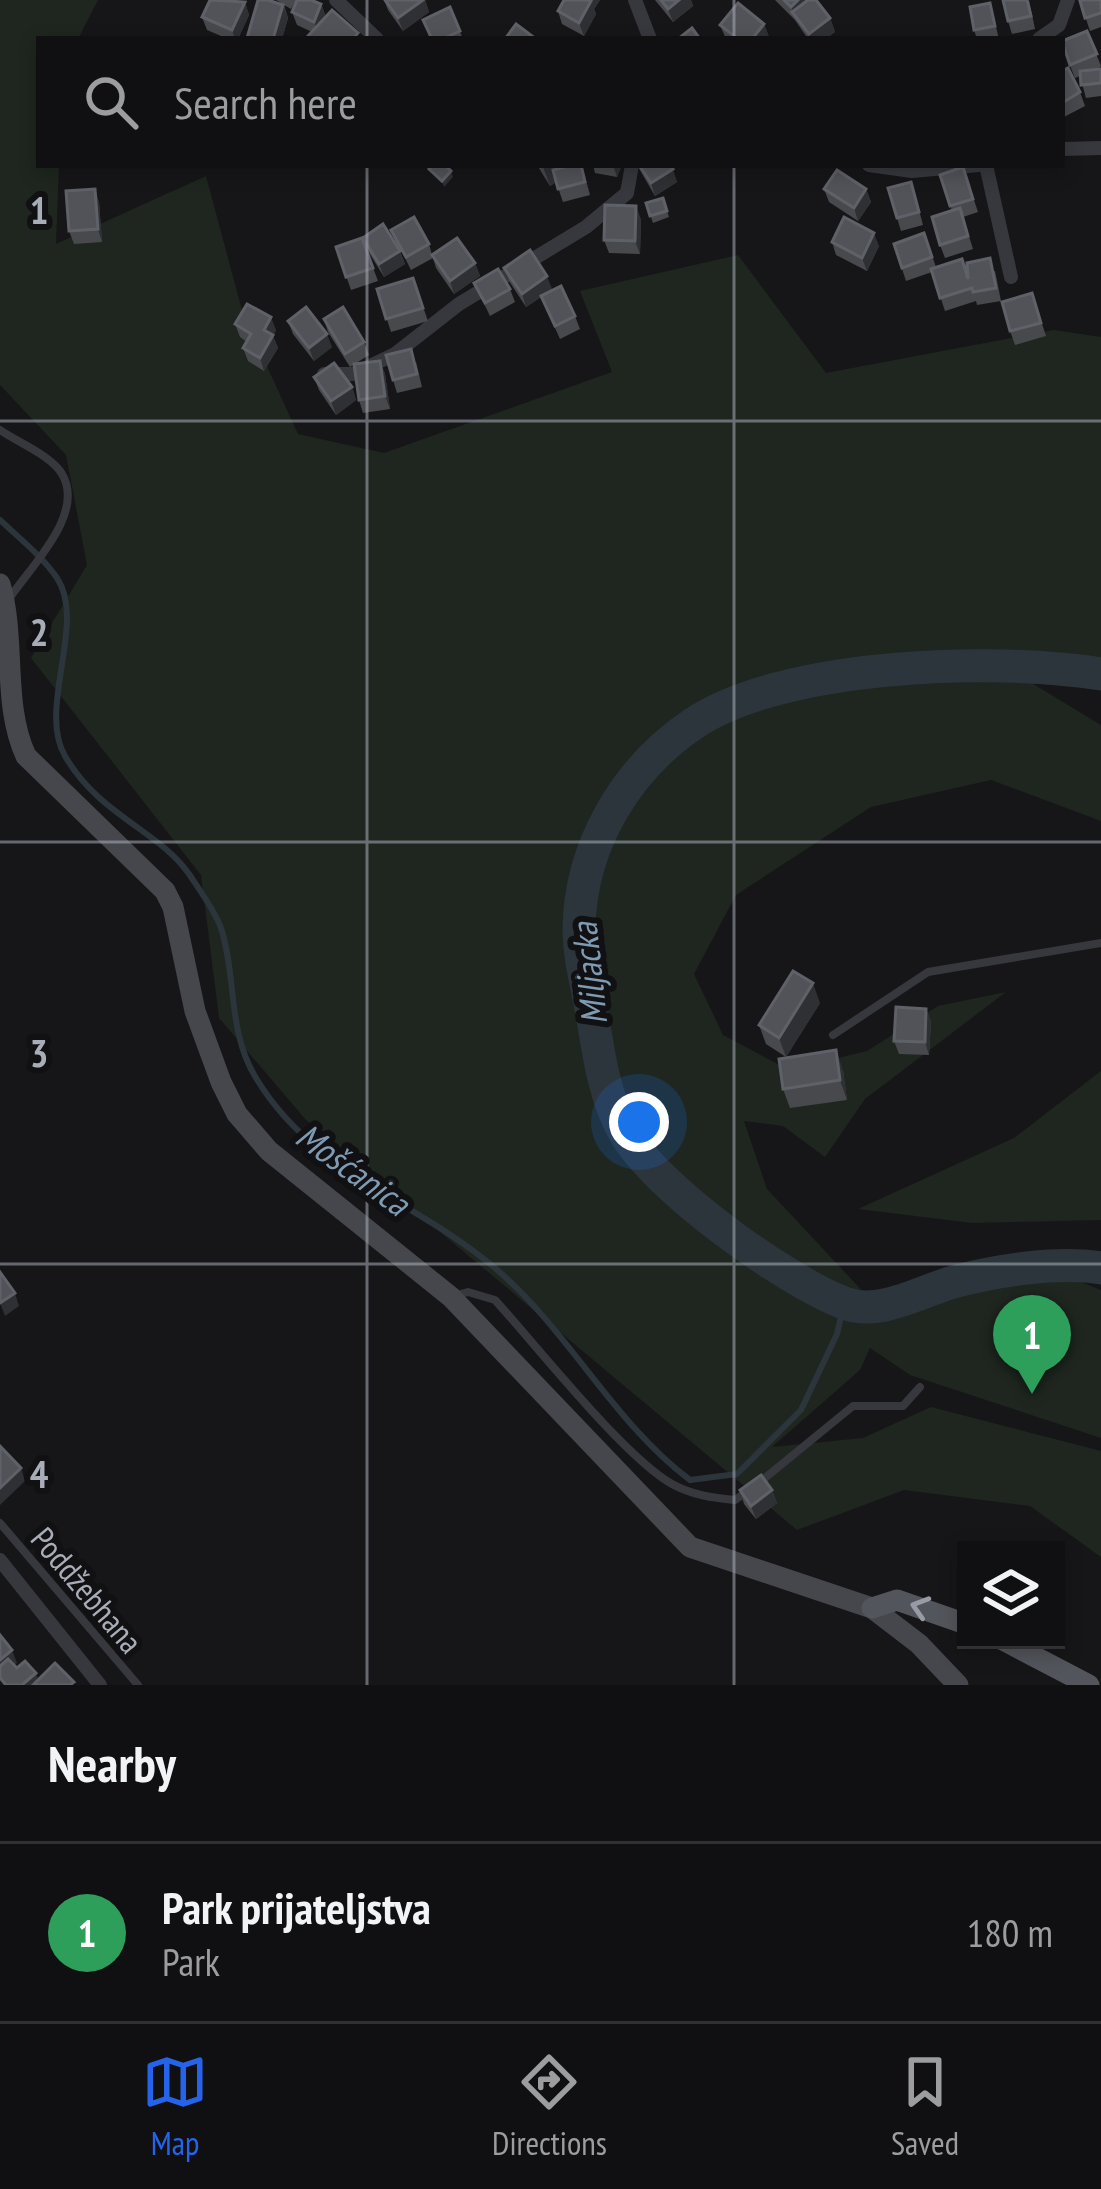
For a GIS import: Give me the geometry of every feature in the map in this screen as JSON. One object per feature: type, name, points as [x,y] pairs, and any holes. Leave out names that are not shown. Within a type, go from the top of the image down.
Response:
[{"type":"main road","points":[[3,594],[16,735],[50,784],[134,856],[164,891],[173,907],[195,1011],[237,1114],[316,1193],[451,1297],[690,1547],[872,1608],[920,1643],[958,1685]]},
{"type":"main road","points":[[872,1608],[897,1600],[957,1621]]},
{"type":"main road","points":[[1020,1649],[1089,1685]]},
{"type":"street","points":[[336,0],[374,36]]},
{"type":"street","points":[[635,0],[649,36]]},
{"type":"street","points":[[1043,36],[1059,25],[1068,0]]},
{"type":"street","points":[[1065,137],[1097,149]]},
{"type":"street","points":[[1065,149],[1097,149]]},
{"type":"street","points":[[324,374],[353,374],[395,354],[459,304],[586,227],[627,193],[631,168]]},
{"type":"street","points":[[890,168],[947,168]]},
{"type":"street","points":[[983,168],[1011,277]]},
{"type":"street","points":[[0,1560],[100,1685]]},
{"type":"lane","points":[[0,430],[62,470],[68,491],[65,517],[28,570],[3,594]]},
{"type":"lane","points":[[833,1035],[928,972],[1101,943]]},
{"type":"lane","points":[[451,1297],[468,1292],[495,1300],[654,1471],[706,1498],[735,1500],[853,1406],[903,1406],[920,1387]]},
{"type":"lane","name":"Poddžebhana","points":[[0,1523],[138,1685]]},
{"type":"shaded area","points":[[0,0],[98,0],[80,36],[36,36],[36,168],[59,168],[56,244],[206,176],[243,314],[298,434],[384,453],[612,372],[580,291],[738,255],[826,373],[1054,330],[1101,337],[1101,674],[1030,682],[1101,725],[1101,821],[991,780],[871,807],[736,895],[694,974],[723,1035],[789,1070],[867,1051],[938,1006],[1006,992],[865,1099],[825,1157],[783,1126],[744,1121],[767,1189],[870,1299],[1069,1277],[1101,1290],[1101,1438],[910,1375],[870,1348],[860,1370],[772,1447],[863,1438],[931,1407],[1101,1451],[1101,1557],[1030,1506],[904,1490],[797,1530],[306,1120],[219,1018],[201,875],[31,658],[87,565],[66,455],[0,385]]},
{"type":"shaded area","points":[[1101,1071],[1101,1220],[972,1223],[858,1209],[1014,1138]]},
{"type":"building","points":[[210,0],[245,2],[232,30],[202,17]]},
{"type":"building","points":[[258,0],[283,5],[274,36],[248,36]]},
{"type":"building","points":[[297,0],[321,4],[314,22],[292,12]]},
{"type":"building","points":[[385,0],[423,0],[398,18]]},
{"type":"building","points":[[564,0],[591,1],[579,23],[558,11]]},
{"type":"building","points":[[816,0],[830,18],[809,34],[792,12]]},
{"type":"building","points":[[1003,0],[1027,0],[1031,16],[1008,21]]},
{"type":"building","points":[[1101,0],[1101,13],[1085,18],[1080,1]]},
{"type":"building","points":[[738,3],[764,24],[754,36],[734,36],[720,25]]},
{"type":"building","points":[[990,3],[995,26],[974,30],[970,7]]},
{"type":"building","points":[[450,7],[460,31],[431,36],[423,20]]},
{"type":"building","points":[[332,10],[358,33],[356,36],[308,36]]},
{"type":"building","points":[[516,24],[532,36],[507,36]]},
{"type":"building","points":[[1087,31],[1097,54],[1070,65],[1065,40]]},
{"type":"building","points":[[1101,69],[1101,83],[1081,85],[1080,71]]},
{"type":"building","points":[[1065,70],[1080,92],[1065,101]]},
{"type":"building","points":[[448,168],[451,171],[442,181],[429,169]]},
{"type":"building","points":[[582,168],[585,182],[558,189],[553,170]]},
{"type":"building","points":[[641,168],[673,169],[651,183]]},
{"type":"building","points":[[963,168],[973,199],[950,206],[940,175]]},
{"type":"building","points":[[837,170],[866,189],[854,208],[824,189]]},
{"type":"building","points":[[911,182],[919,212],[897,218],[888,188]]},
{"type":"building","points":[[95,189],[98,229],[69,231],[66,191]]},
{"type":"building","points":[[663,198],[667,211],[650,216],[646,203]]},
{"type":"building","points":[[605,205],[636,206],[635,241],[604,240]]},
{"type":"building","points":[[960,208],[968,236],[940,245],[932,217]]},
{"type":"building","points":[[414,217],[429,244],[406,257],[391,230]]},
{"type":"building","points":[[844,217],[874,233],[862,258],[832,242]]},
{"type":"building","points":[[383,224],[400,251],[379,264],[363,238]]},
{"type":"building","points":[[924,233],[932,257],[902,268],[894,244]]},
{"type":"building","points":[[362,238],[373,268],[346,277],[336,247]]},
{"type":"building","points":[[457,238],[475,263],[450,281],[432,255]]},
{"type":"building","points":[[530,250],[547,276],[522,294],[504,268]]},
{"type":"building","points":[[990,258],[996,288],[973,292],[972,288],[940,298],[931,269],[962,259],[968,279],[967,263]]},
{"type":"building","points":[[498,269],[510,289],[485,303],[474,283]]},
{"type":"building","points":[[413,278],[423,308],[386,319],[377,289]]},
{"type":"building","points":[[561,286],[575,316],[555,326],[541,296]]},
{"type":"building","points":[[1032,293],[1041,323],[1010,331],[1002,302]]},
{"type":"building","points":[[247,304],[271,317],[264,330],[273,335],[260,358],[243,348],[251,334],[235,324]]},
{"type":"building","points":[[306,307],[327,334],[309,348],[288,321]]},
{"type":"building","points":[[343,307],[364,342],[345,354],[324,319]]},
{"type":"building","points":[[411,349],[417,374],[393,380],[386,355]]},
{"type":"building","points":[[380,361],[385,396],[359,400],[354,364]]},
{"type":"building","points":[[334,363],[352,387],[331,401],[314,377]]},
{"type":"building","points":[[793,971],[813,983],[779,1038],[759,1025]]},
{"type":"building","points":[[896,1007],[926,1009],[925,1042],[894,1041]]},
{"type":"building","points":[[836,1050],[840,1080],[783,1089],[779,1059]]},
{"type":"building","points":[[0,1272],[15,1293],[0,1303]]},
{"type":"building","points":[[0,1446],[21,1468],[0,1488]]},
{"type":"building","points":[[761,1475],[772,1490],[751,1506],[740,1490]]},
{"type":"building","points":[[123,1630],[134,1635],[128,1647],[117,1641]]},
{"type":"building","points":[[0,1635],[12,1650],[0,1660]]},
{"type":"building","points":[[8,1659],[17,1668],[25,1661],[36,1673],[22,1685],[6,1685],[0,1678],[0,1666]]},
{"type":"building","points":[[55,1663],[74,1682],[33,1685]]},
{"type":"waterway","name":"Mošćanica","points":[[0,520],[52,570],[65,597],[67,618],[56,714],[65,756],[94,793],[176,859],[206,900],[226,947],[236,1023],[247,1060],[280,1111],[307,1139],[495,1268],[546,1320],[637,1431],[690,1480],[737,1474],[801,1410],[837,1334],[844,1303]]},
{"type":"waterway","name":"Miljacka","points":[[1101,674],[1006,666],[891,670],[780,688],[732,704],[693,724],[627,787],[588,869],[579,929],[604,1077],[624,1132],[663,1179],[756,1254],[844,1303],[872,1307],[1010,1270],[1101,1268]]},
{"type":"place","name":"Park prijateljstva","points":[[1032,1394]]}]
